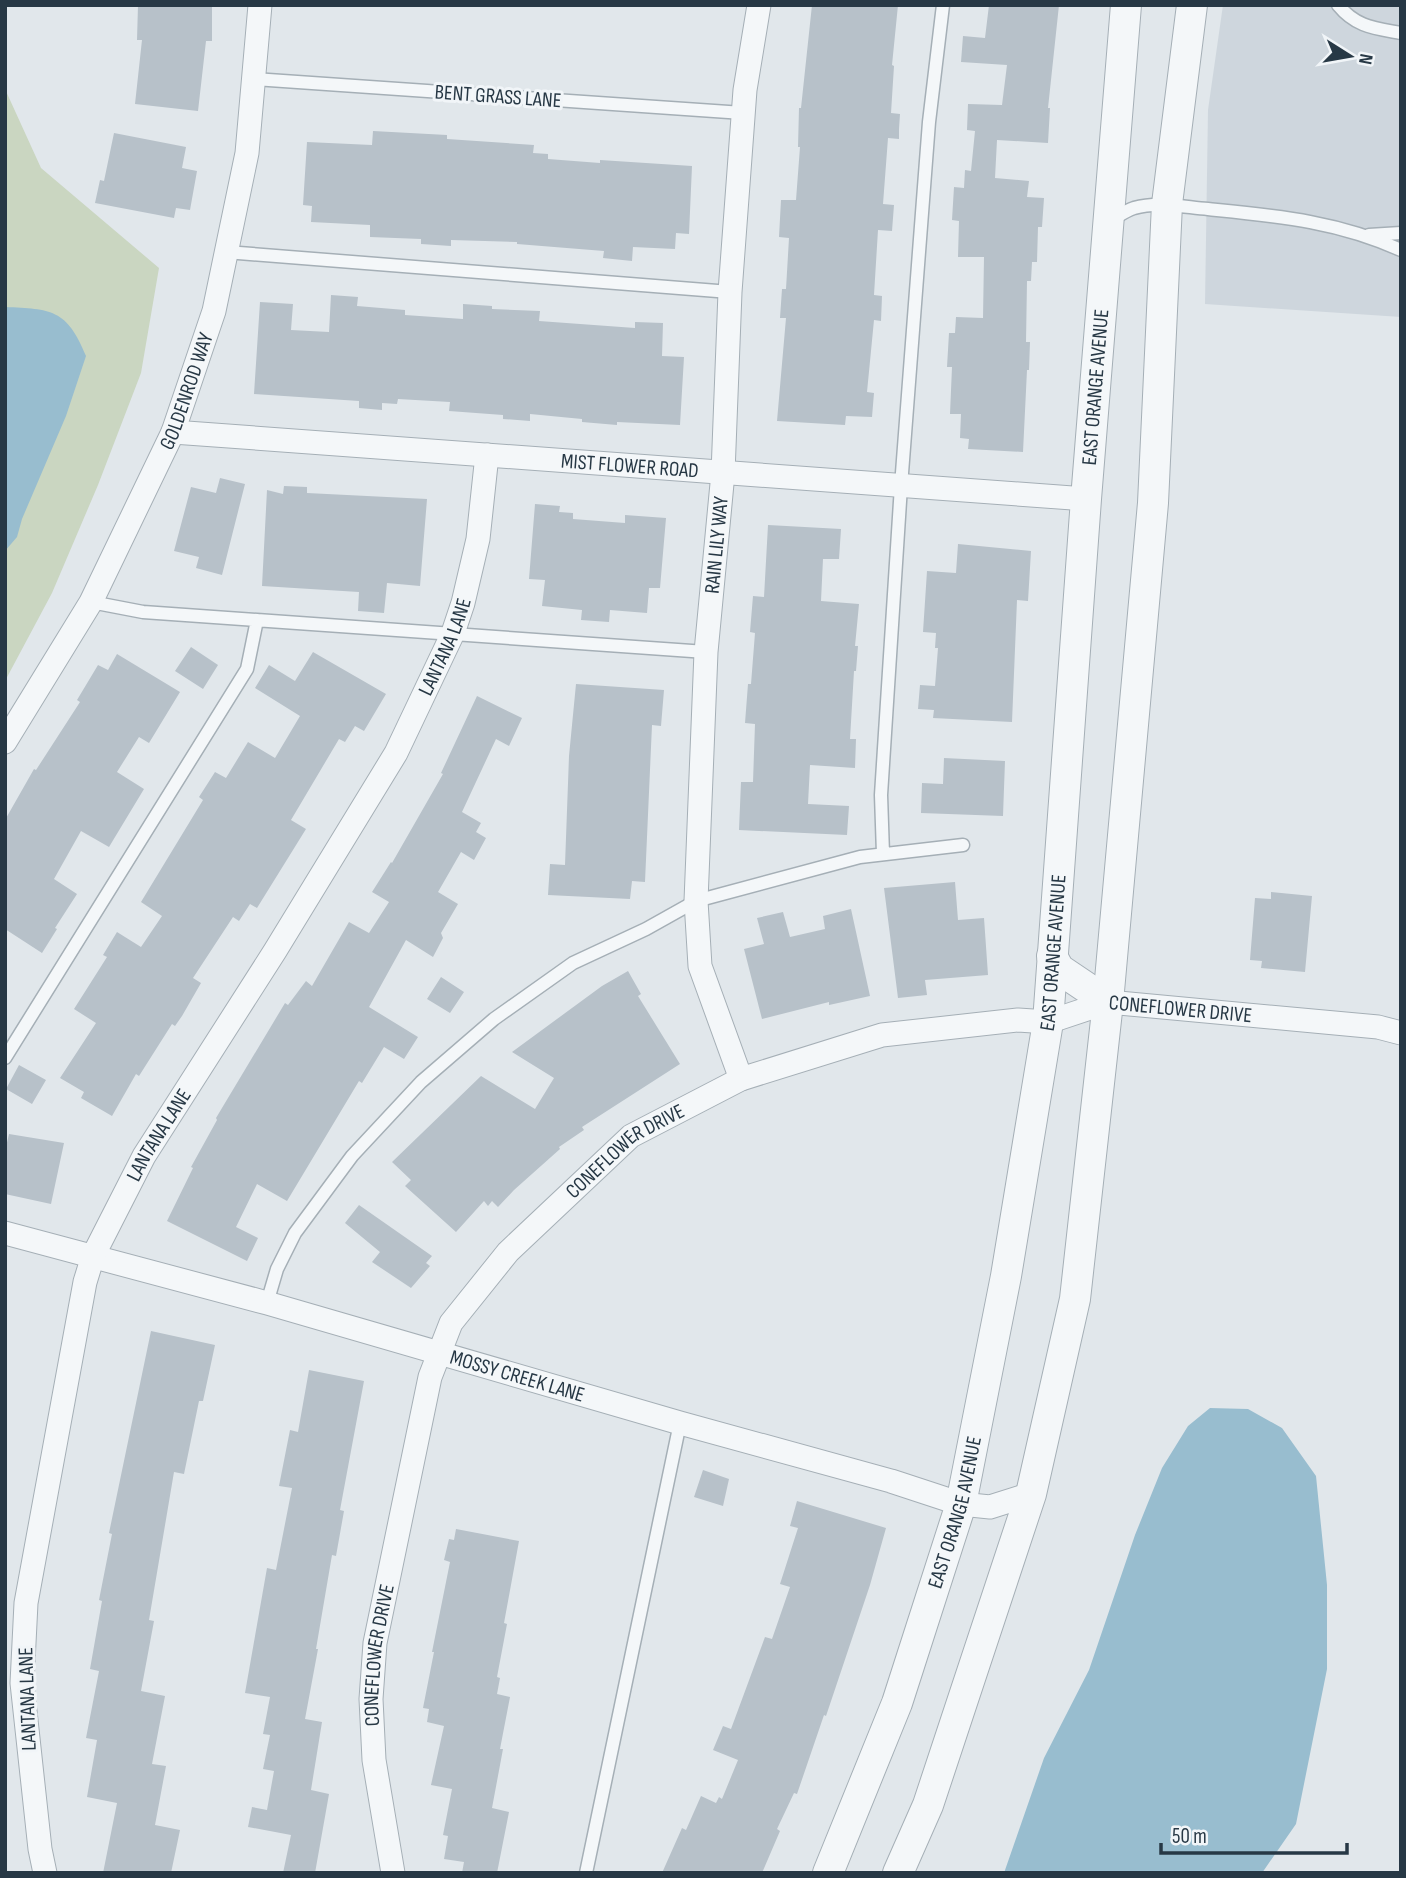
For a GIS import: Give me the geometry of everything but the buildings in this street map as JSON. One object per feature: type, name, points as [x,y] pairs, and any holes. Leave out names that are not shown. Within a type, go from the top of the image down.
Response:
[{"type":"street","name":"GOLDENROD WAY","points":[[5,742],[91,602],[173,432],[214,311],[247,153],[260,5]]},
{"type":"street","name":"RAIN LILY WAY","points":[[741,1079],[700,966],[696,901],[706,652],[723,473],[730,292],[743,113],[759,5]]},
{"type":"street","name":"EAST ORANGE AVENUE","points":[[828,1873],[897,1703],[961,1504],[1006,1276],[1048,1022],[1086,499],[1126,5]]},
{"type":"street","points":[[898,1873],[928,1805],[1031,1494],[1074,1299],[1108,1002],[1153,503],[1167,204],[1192,5]]},
{"type":"street","name":"MIST FLOWER ROAD","points":[[173,432],[1086,499]]},
{"type":"street","name":"LANTANA LANE","points":[[45,1873],[22,1683],[26,1602],[85,1282],[93,1256],[144,1156],[275,951],[396,753],[453,633],[478,539],[487,455]]},
{"type":"street","points":[[1052,956],[1059,969],[1108,1002]]},
{"type":"street","name":"CONEFLOWER DRIVE","points":[[393,1873],[374,1760],[371,1699],[375,1643],[430,1377],[451,1323],[508,1252],[631,1136],[741,1079],[882,1035],[1018,1020],[1048,1022],[1108,1002],[1378,1027],[1401,1033]]},
{"type":"street","name":"MOSSY CREEK LANE","points":[[5,1233],[267,1303],[680,1423],[891,1481],[961,1504],[990,1507],[1031,1494]]},
{"type":"lane","points":[[884,854],[881,795],[901,486],[929,122],[943,5]]},
{"type":"lane","points":[[1338,5],[1348,18],[1364,26],[1401,33]]},
{"type":"lane","name":"BENT GRASS LANE","points":[[254,79],[743,113]]},
{"type":"lane","points":[[1108,221],[1133,209],[1167,204],[1285,216],[1325,223],[1368,235],[1401,250]]},
{"type":"lane","points":[[1368,235],[1401,233]]},
{"type":"lane","points":[[226,252],[730,292]]},
{"type":"lane","points":[[91,602],[143,612],[706,652]]},
{"type":"lane","points":[[5,1058],[247,669],[257,620]]},
{"type":"lane","points":[[267,1303],[277,1269],[295,1233],[352,1156],[421,1082],[494,1019],[573,963],[646,929],[696,901],[860,856],[963,845]]},
{"type":"lane","points":[[586,1873],[680,1423]]},
{"type":"shaded area","points":[[1223,5],[1401,5],[1401,317],[1205,304],[1208,110]]},
{"type":"green space","points":[[5,89],[41,168],[159,268],[141,373],[98,485],[52,593],[5,681]]},
{"type":"water","points":[[5,307],[34,309],[56,315],[72,329],[86,356],[66,416],[22,519],[17,537],[5,551]]},
{"type":"water","points":[[1210,1408],[1248,1409],[1282,1428],[1316,1476],[1327,1585],[1327,1669],[1296,1824],[1262,1873],[1004,1873],[1044,1758],[1089,1670],[1135,1535],[1162,1468],[1188,1426]]}]
